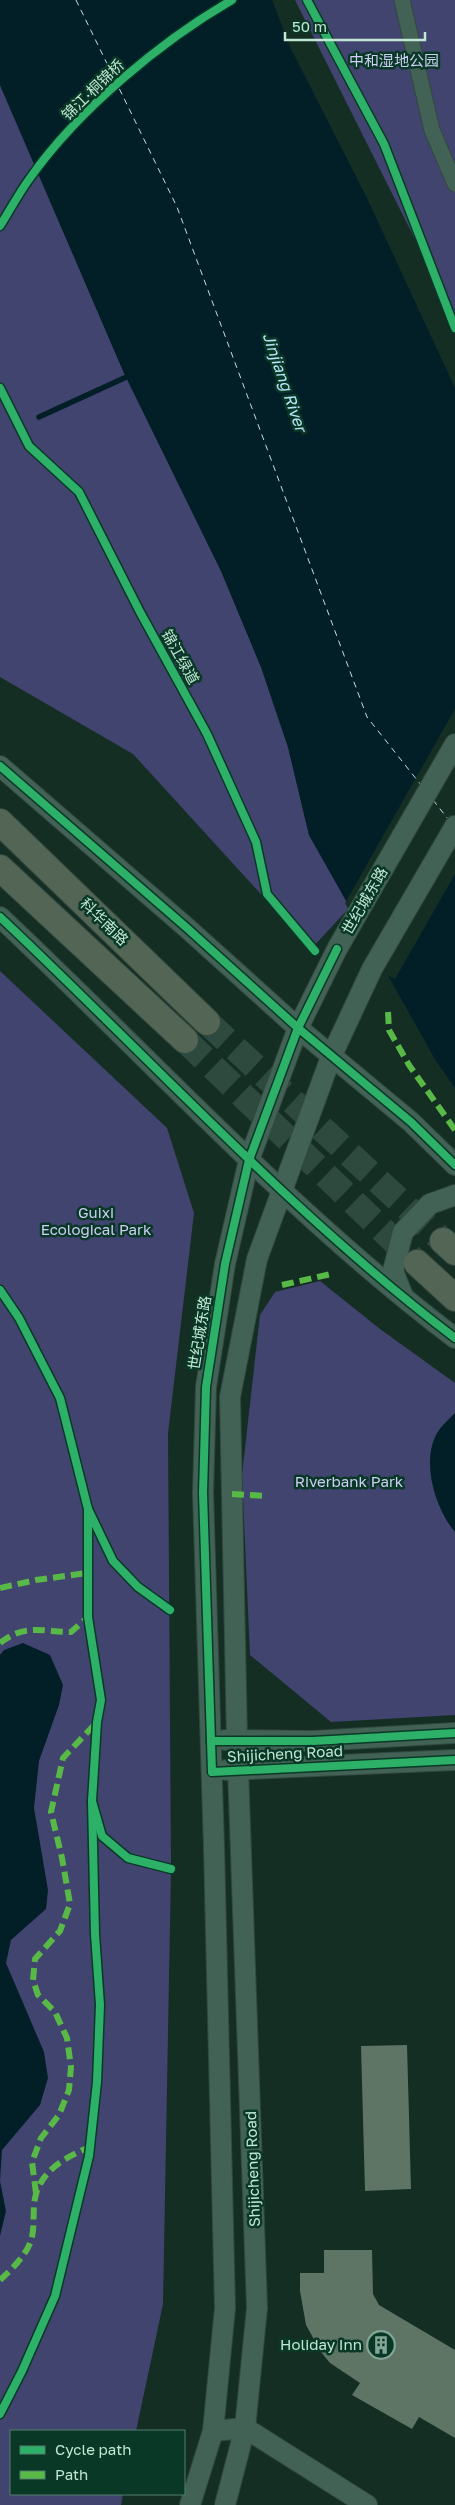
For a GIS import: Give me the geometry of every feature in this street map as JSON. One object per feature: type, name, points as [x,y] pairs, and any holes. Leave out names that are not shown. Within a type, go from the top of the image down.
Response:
[{"type":"highway","name":"科华南路","points":[[0,822],[207,1022]]},
{"type":"highway","name":"科华南路","points":[[0,868],[185,1040]]},
{"type":"highway","points":[[417,1263],[455,1298]]},
{"type":"main road","name":"世纪城东路","points":[[211,1741],[203,1493],[206,1387],[225,1264],[249,1160],[298,1028],[337,949],[455,744]]},
{"type":"main road","points":[[0,766],[187,928],[331,1057],[411,1122],[455,1165]]},
{"type":"main road","points":[[238,1770],[230,1397],[257,1259],[331,1057],[372,969],[455,826]]},
{"type":"main road","points":[[0,917],[281,1190],[406,1301],[455,1338]]},
{"type":"main road","points":[[406,1301],[392,1271],[403,1232],[430,1204],[455,1194]]},
{"type":"main road","name":"Shijicheng Road","points":[[190,2505],[213,2431],[224,2308],[211,1741],[313,1741],[455,1733]]},
{"type":"main road","name":"Shijicheng Road","points":[[212,1772],[455,1760]]},
{"type":"main road","name":"Shijicheng Road","points":[[225,2505],[245,2428],[257,2308],[238,1770]]},
{"type":"main road","points":[[213,2431],[245,2428],[367,2505]]},
{"type":"street","points":[[402,0],[432,130],[455,184]]},
{"type":"green space","name":"中和湿地公园","points":[[295,0],[455,0],[455,319]]},
{"type":"green space","points":[[0,85],[124,373],[221,571],[261,667],[288,747],[309,835],[350,907],[311,949],[133,754],[0,677]]},
{"type":"green space","name":"Guixi Ecological Park","points":[[0,971],[167,1128],[194,1213],[168,1433],[171,1869],[163,2304],[136,2430],[10,2430],[10,2495],[123,2495],[121,2505],[0,2505]]},
{"type":"green space","name":"Riverbank Park","points":[[320,1281],[380,1329],[455,1383],[455,1715],[331,1722],[250,1655],[242,1475],[260,1315],[275,1292]]},
{"type":"water","name":"Jinjiang River","points":[[0,0],[272,0],[291,49],[366,196],[455,388],[455,1088],[436,1061],[309,835],[288,747],[261,667],[221,571],[124,373],[0,85]]},
{"type":"water","points":[[455,1413],[455,1532],[448,1523],[437,1500],[433,1487],[430,1461],[431,1448],[435,1437]]},
{"type":"water","points":[[23,1643],[50,1655],[63,1685],[59,1705],[39,1761],[34,1808],[48,1890],[46,1909],[11,1940],[6,1963],[44,2052],[48,2078],[40,2105],[2,2150],[0,2181],[0,1655],[4,1650]]},
{"type":"water","points":[[0,2181],[6,2211],[0,2236]]},
{"type":"pier","points":[[455,709],[455,874],[395,979],[383,973],[345,903]]},
{"type":"building","points":[[407,2045],[411,2189],[365,2191],[361,2046]]},
{"type":"building","name":"Holiday Inn","points":[[324,2250],[372,2250],[373,2294],[379,2305],[455,2350],[455,2438],[419,2417],[412,2429],[352,2395],[360,2383],[330,2363],[321,2352],[306,2325],[300,2291],[300,2273],[324,2273]]},
{"type":"waterway","points":[[39,417],[133,374]]},
{"type":"ferry route","points":[[76,0],[177,207],[367,717],[421,785]]},
{"type":"ferry route","points":[[433,800],[448,819]]},
{"type":"tunnel","points":[[207,1022],[443,1241]]},
{"type":"tunnel","points":[[185,1040],[417,1263]]},
{"type":"marked path","points":[[388,1012],[389,1030],[409,1065],[455,1130]]},
{"type":"marked path","points":[[282,1285],[331,1274]]},
{"type":"marked path","points":[[232,1494],[267,1496]]},
{"type":"marked path","points":[[0,1588],[36,1580],[87,1573]]},
{"type":"marked path","points":[[0,1643],[9,1637],[26,1631],[71,1632],[88,1617]]},
{"type":"marked path","points":[[36,2193],[32,2162],[41,2138],[59,2115],[69,2090],[71,2067],[67,2038],[55,2012],[38,1995],[33,1980],[35,1959],[60,1931],[70,1904],[51,1812],[63,1758],[97,1722]]},
{"type":"marked path","points":[[0,2280],[19,2261],[30,2243],[33,2232],[36,2194],[44,2177],[57,2164],[90,2147]]},
{"type":"cycle path","name":"锦江·桐锦桥","points":[[0,226],[26,184],[50,153],[96,103],[150,56],[232,0]]},
{"type":"cycle path","points":[[307,0],[384,144],[455,328]]},
{"type":"cycle path","name":"锦江绿道","points":[[0,388],[29,446],[79,492],[140,612],[207,734],[256,842],[267,894],[315,951]]},
{"type":"cycle path","points":[[0,766],[187,928],[298,1028],[411,1122],[455,1165]]},
{"type":"cycle path","points":[[0,917],[278,1187],[394,1290],[455,1338]]},
{"type":"cycle path","points":[[337,949],[298,1028],[249,1160],[225,1264],[206,1387],[203,1493],[212,1772],[455,1760]]},
{"type":"cycle path","points":[[0,1290],[19,1318],[60,1398],[88,1509],[113,1561],[138,1587],[170,1610]]},
{"type":"cycle path","points":[[88,1509],[88,1617],[101,1700],[97,1722],[92,1801],[102,1836],[128,1858],[171,1869]]},
{"type":"cycle path","points":[[211,1741],[313,1741],[455,1733]]},
{"type":"cycle path","points":[[0,2414],[22,2371],[55,2296],[89,2156],[97,2082],[100,2005],[95,1934],[92,1801]]},
{"type":"place","name":"Holiday Inn","points":[[381,2345]]}]
